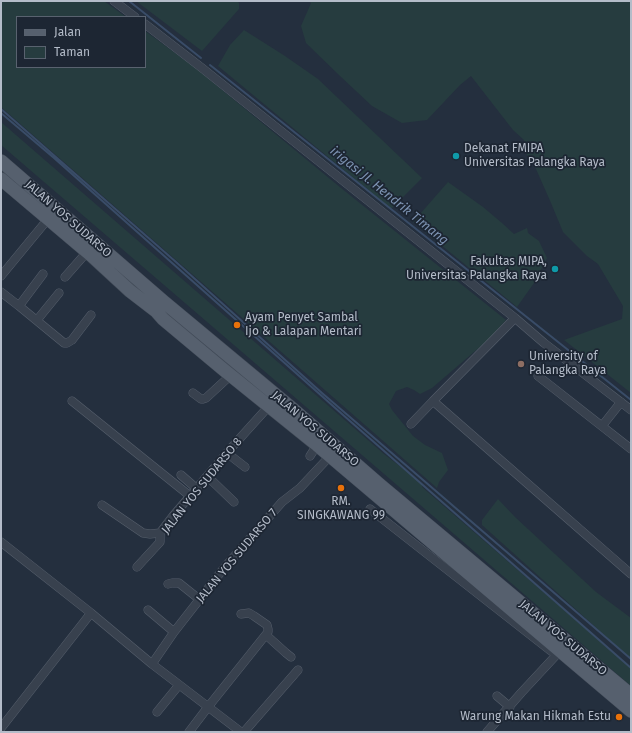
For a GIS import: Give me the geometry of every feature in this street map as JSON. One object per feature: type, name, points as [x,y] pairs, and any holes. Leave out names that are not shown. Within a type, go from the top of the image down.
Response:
[{"type":"main road","name":"JALAN YOS SUDARSO","points":[[1,161],[160,307],[295,411],[380,485],[560,651],[631,712]]},
{"type":"main road","name":"JALAN YOS SUDARSO","points":[[1,178],[130,291],[160,307],[163,319],[269,406],[313,450],[330,456],[631,695]]},
{"type":"street","points":[[114,1],[134,16]]},
{"type":"street","points":[[146,25],[515,318],[544,343],[631,410]]},
{"type":"street","points":[[1,276],[48,219]]},
{"type":"street","points":[[65,277],[87,252]]},
{"type":"street","points":[[19,306],[43,274]]},
{"type":"street","points":[[1,292],[64,343],[72,340],[91,315]]},
{"type":"street","points":[[37,320],[59,293]]},
{"type":"street","points":[[411,424],[515,318]]},
{"type":"street","points":[[193,393],[201,399],[206,398],[231,375]]},
{"type":"street","points":[[538,376],[631,449]]},
{"type":"street","points":[[72,401],[190,496]]},
{"type":"street","points":[[433,401],[631,574]]},
{"type":"street","points":[[602,426],[621,402]]},
{"type":"street","name":"JALAN YOS SUDARSO 8","points":[[137,567],[160,542],[160,533],[190,496],[269,406]]},
{"type":"street","points":[[227,453],[245,467]]},
{"type":"street","name":"JALAN YOS SUDARSO 7","points":[[152,664],[174,632],[224,568],[282,502],[300,488],[330,456]]},
{"type":"street","points":[[181,476],[197,489]]},
{"type":"street","points":[[207,476],[234,502]]},
{"type":"street","points":[[102,505],[143,533],[160,533]]},
{"type":"street","points":[[370,510],[631,712]]},
{"type":"street","points":[[1,542],[91,613],[152,664],[241,732]]},
{"type":"street","points":[[168,584],[179,583],[199,599]]},
{"type":"street","points":[[148,610],[174,632]]},
{"type":"street","points":[[1,728],[91,613]]},
{"type":"street","points":[[189,732],[266,635],[268,629],[267,625],[252,614],[241,614]]},
{"type":"street","points":[[266,635],[291,657]]},
{"type":"street","points":[[488,732],[560,651]]},
{"type":"street","points":[[244,732],[298,670]]},
{"type":"street","points":[[157,712],[179,685]]},
{"type":"street","points":[[497,696],[510,707]]},
{"type":"green space","points":[[1,1],[104,1],[125,16],[16,16],[16,68],[146,68],[146,32],[193,66],[341,188],[506,320],[488,340],[432,388],[420,394],[407,387],[396,391],[389,404],[413,436],[425,445],[442,453],[448,470],[439,482],[437,488],[1,107]]},
{"type":"green space","points":[[136,1],[237,1],[239,3],[239,9],[202,51]]},
{"type":"green space","points":[[309,1],[631,1],[631,393],[564,340],[622,319],[623,306],[598,264],[587,256],[563,232],[536,169],[527,155],[524,140],[513,130],[471,76],[460,85],[427,120],[402,123],[372,106],[306,43],[301,26],[311,3]]},
{"type":"green space","points":[[244,30],[318,79],[422,178],[391,209],[218,66],[230,45]]},
{"type":"green space","points":[[1,122],[384,454],[423,484],[422,487],[631,668],[631,686],[1,145]]},
{"type":"green space","points":[[448,182],[483,207],[514,234],[527,228],[528,233],[539,241],[547,258],[534,283],[517,307],[413,222]]},
{"type":"green space","points":[[498,499],[515,517],[596,592],[631,618],[631,659],[482,525],[482,520]]},
{"type":"waterway","name":"irigasi Jl. Hendrik Timang","points":[[129,1],[201,58]]},
{"type":"waterway","name":"irigasi Jl. Hendrik Timang","points":[[210,65],[631,400]]},
{"type":"waterway","points":[[1,109],[176,262],[322,393],[631,659]]},
{"type":"waterway","points":[[1,113],[54,158],[631,668]]},
{"type":"place","name":"Dekanat FMIPA Universitas Palangka Raya","points":[[456,156]]},
{"type":"place","name":"Fakultas MIPA, Universitas Palangka Raya","points":[[555,269]]},
{"type":"place","name":"Ayam Penyet Sambal Ijo & Lalapan Mentari","points":[[237,325]]},
{"type":"place","name":"University of Palangka Raya","points":[[521,364]]},
{"type":"place","name":"RM. SINGKAWANG 99","points":[[341,488]]},
{"type":"place","name":"Warung Makan Hikmah Estu","points":[[619,717]]}]
